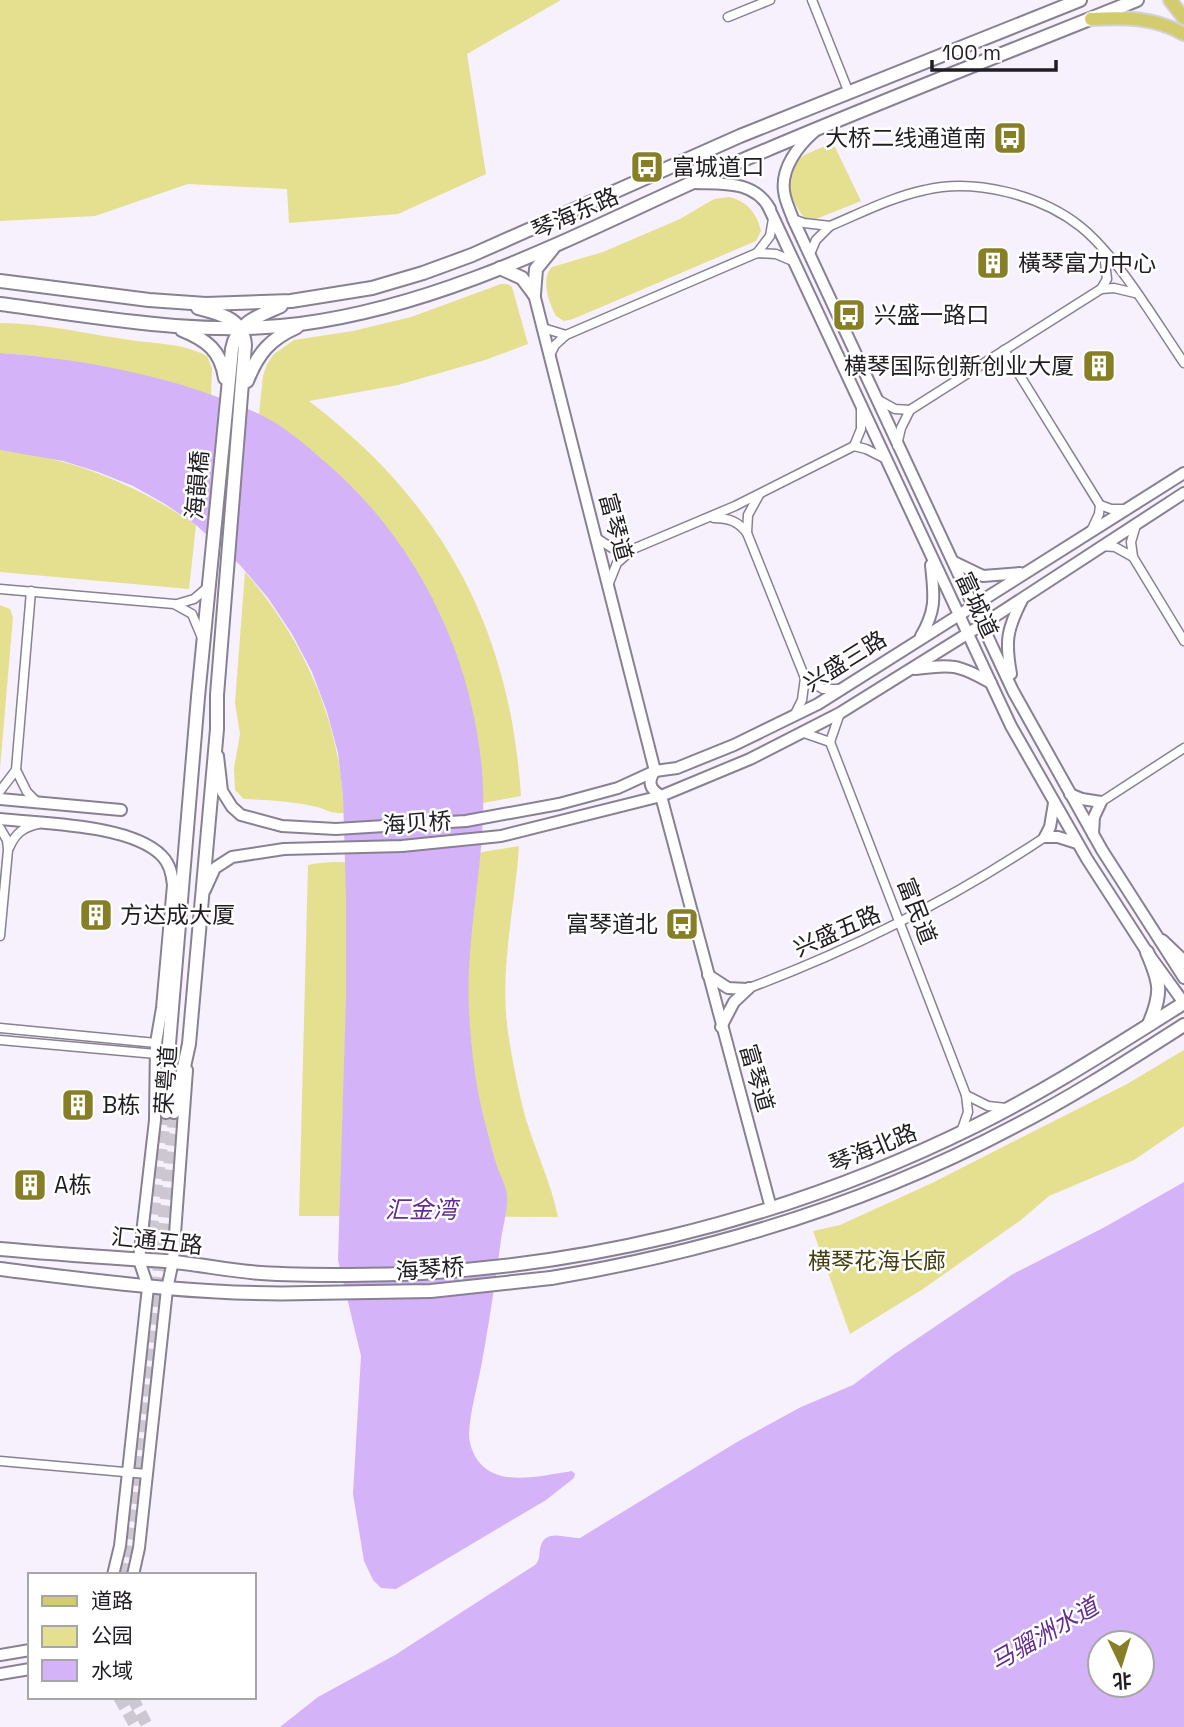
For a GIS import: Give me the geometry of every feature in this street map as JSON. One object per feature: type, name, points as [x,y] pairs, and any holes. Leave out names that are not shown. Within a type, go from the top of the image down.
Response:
[{"type":"main road","name":"琴海东路","points":[[0,281],[178,303],[291,301],[372,288],[448,265],[750,132],[1080,0]]},
{"type":"main road","name":"琴海东路","points":[[0,304],[170,325],[241,328],[323,321],[408,302],[500,268],[814,132],[1137,0]]},
{"type":"main road","points":[[1170,0],[1184,18]]},
{"type":"main road","points":[[1091,19],[1139,18],[1184,34]]},
{"type":"main road","points":[[534,294],[536,269],[557,244]]},
{"type":"main road","points":[[500,268],[522,278],[534,294]]},
{"type":"main road","points":[[319,298],[310,305],[309,311],[312,316],[323,321]]},
{"type":"main road","points":[[241,328],[254,318],[291,301]]},
{"type":"main road","points":[[178,303],[229,317],[241,328],[246,345],[243,391]]},
{"type":"main road","points":[[243,391],[256,358],[265,346],[280,335],[307,323]]},
{"type":"main road","points":[[170,325],[199,337],[212,346],[222,364],[227,389]]},
{"type":"main road","name":"海韻橋","points":[[209,585],[227,389],[233,344],[241,328]]},
{"type":"main road","name":"海韻橋","points":[[225,587],[243,391]]},
{"type":"main road","name":"荣粤道","points":[[160,1047],[209,585]]},
{"type":"main road","name":"荣粤道","points":[[190,1044],[225,587]]},
{"type":"main road","points":[[1162,941],[1184,962]]},
{"type":"main road","points":[[1147,951],[1159,989],[1158,1001],[1148,1026]]},
{"type":"main road","name":"琴海北路","points":[[548,1259],[655,1239],[771,1208],[874,1171],[1011,1108],[1184,1003]]},
{"type":"main road","name":"琴海北路","points":[[551,1278],[713,1244],[788,1222],[881,1188],[949,1159],[1026,1121],[1184,1024]]},
{"type":"main road","points":[[160,1047],[170,1112],[190,1044]]},
{"type":"main road","name":"汇通五路","points":[[0,1249],[173,1261],[260,1273],[310,1275]]},
{"type":"main road","name":"海琴桥","points":[[310,1275],[430,1272],[548,1259]]},
{"type":"main road","name":"汇通五路","points":[[0,1269],[167,1289],[250,1295],[310,1293]]},
{"type":"main road","name":"海琴桥","points":[[310,1293],[431,1291],[551,1278]]},
{"type":"street","points":[[728,17],[770,0]]},
{"type":"street","points":[[811,0],[849,93]]},
{"type":"street","name":"富城道","points":[[814,132],[793,157],[785,176],[784,195],[793,219],[1013,691],[1093,834],[1184,978]]},
{"type":"street","points":[[693,183],[739,185],[751,189],[770,210],[770,236],[757,253]]},
{"type":"street","points":[[810,254],[816,240],[830,226],[926,189],[981,187],[1010,193],[1050,208],[1081,227],[1135,293],[1184,363]]},
{"type":"street","name":"富城道","points":[[770,210],[1011,726],[1077,843],[1184,1003]]},
{"type":"street","points":[[793,219],[830,226]]},
{"type":"street","points":[[897,445],[901,428],[910,410],[1101,289],[1107,279],[1103,251]]},
{"type":"street","points":[[550,355],[555,345],[566,335],[757,253],[776,254],[795,262]]},
{"type":"street","points":[[1101,289],[1114,288],[1135,293]]},
{"type":"street","name":"富琴道","points":[[534,294],[655,771],[651,789],[661,796],[771,1208]]},
{"type":"street","points":[[543,328],[566,335]]},
{"type":"street","points":[[1004,350],[1100,505],[1091,531]]},
{"type":"street","points":[[876,398],[895,409],[910,410]]},
{"type":"street","points":[[609,583],[617,563],[633,549],[708,518],[854,446],[861,429],[861,407]]},
{"type":"street","points":[[854,446],[886,459]]},
{"type":"street","name":"兴盛三路","points":[[498,817],[618,788],[655,771],[677,768],[706,757],[790,719],[843,689],[1184,473]]},
{"type":"street","points":[[761,493],[747,515],[747,533],[805,678],[802,700],[790,719]]},
{"type":"street","name":"兴盛三路","points":[[501,836],[661,796],[804,733],[983,624],[1184,493]]},
{"type":"street","points":[[1100,505],[1111,509],[1127,509]]},
{"type":"street","points":[[708,518],[730,519],[747,533]]},
{"type":"street","points":[[1136,524],[1131,542],[1133,557],[1184,641]]},
{"type":"street","points":[[598,539],[612,548],[633,549]]},
{"type":"street","points":[[1101,546],[1115,547],[1133,557]]},
{"type":"street","points":[[920,639],[931,619],[934,604],[930,555]]},
{"type":"street","points":[[954,562],[983,576],[1027,572]]},
{"type":"street","points":[[174,604],[194,599],[209,585]]},
{"type":"street","points":[[0,589],[174,604],[192,614],[203,643]]},
{"type":"street","points":[[31,591],[16,770],[27,792],[37,802]]},
{"type":"street","points":[[1013,691],[1006,642],[1012,620],[1023,597]]},
{"type":"street","points":[[908,670],[956,666],[990,683]]},
{"type":"street","points":[[805,678],[823,689],[843,689]]},
{"type":"street","points":[[804,733],[830,742],[840,713]]},
{"type":"street","name":"海贝桥","points":[[216,729],[222,791],[241,815],[282,826],[336,829],[401,827],[498,817]]},
{"type":"street","name":"富民道","points":[[830,742],[967,1095]]},
{"type":"street","points":[[1093,834],[1094,817],[1101,802],[1184,748]]},
{"type":"street","points":[[0,791],[16,770]]},
{"type":"street","points":[[1070,794],[1101,802]]},
{"type":"street","points":[[0,799],[121,810]]},
{"type":"street","points":[[1054,803],[1052,821],[1045,837],[1058,837],[1077,843]]},
{"type":"street","name":"荣粤道","points":[[0,819],[112,831],[160,853],[172,874],[155,1120],[139,1260],[148,1287],[120,1546],[113,1573]]},
{"type":"street","points":[[8,850],[13,838],[23,829],[36,824],[49,824]]},
{"type":"street","points":[[0,828],[7,840],[8,850],[0,936]]},
{"type":"street","name":"海贝桥","points":[[202,898],[215,868],[232,856],[284,849],[413,845],[501,836]]},
{"type":"street","name":"兴盛五路","points":[[750,988],[826,958],[901,922],[979,879],[1045,837]]},
{"type":"street","points":[[708,975],[728,988],[750,988]]},
{"type":"street","points":[[721,1027],[734,1002],[750,988]]},
{"type":"street","points":[[0,1028],[160,1047]]},
{"type":"street","points":[[0,1040],[160,1047]]},
{"type":"street","name":"荣粤道","points":[[133,1573],[139,1548],[167,1289],[173,1261],[190,1044]]},
{"type":"street","points":[[967,1095],[988,1106],[1011,1108]]},
{"type":"street","points":[[960,1133],[968,1112],[967,1095]]},
{"type":"street","points":[[0,1461],[147,1474]]},
{"type":"street","points":[[0,1655],[28,1650]]},
{"type":"street","points":[[0,1674],[28,1669]]},
{"type":"green space","points":[[0,0],[561,0],[467,54],[486,174],[398,214],[289,223],[287,189],[188,184],[95,216],[0,221]]},
{"type":"green space","points":[[833,143],[861,201],[816,219],[805,218],[790,190],[792,167],[805,155]]},
{"type":"green space","points":[[729,197],[741,201],[754,213],[761,231],[756,241],[573,319],[564,321],[556,316],[548,298],[546,284],[548,272],[552,267],[603,252],[680,219],[714,199]]},
{"type":"green space","points":[[501,284],[512,287],[528,344],[485,360],[398,385],[309,401],[356,440],[397,482],[432,527],[461,574],[484,624],[502,678],[514,735],[521,796],[483,803],[477,743],[465,685],[446,631],[421,580],[390,532],[352,489],[309,449],[259,414],[267,364],[274,354],[294,340],[353,331],[411,317]]},
{"type":"green space","points":[[0,323],[47,326],[197,351],[207,356],[212,368],[211,396],[107,368],[0,353]]},
{"type":"green space","points":[[0,450],[53,459],[102,475],[150,497],[196,525],[189,589],[0,572]]},
{"type":"green space","points":[[245,572],[285,626],[316,684],[336,747],[344,813],[299,803],[244,799],[235,790],[234,768],[240,734],[235,703]]},
{"type":"green space","points":[[0,605],[10,609],[13,617],[0,769]]},
{"type":"green space","points":[[519,846],[506,962],[508,1032],[525,1116],[558,1217],[299,1216],[308,865],[327,862],[418,861]]},
{"type":"green space","name":"横琴花海长廊","points":[[1184,1050],[1184,1126],[1134,1160],[1049,1196],[1021,1220],[923,1289],[850,1334],[813,1231],[840,1225],[932,1183],[1127,1084]]},
{"type":"water","name":"汇金湾","points":[[0,353],[98,365],[163,380],[227,400],[266,417],[283,428],[316,454],[386,525],[433,600],[451,640],[465,682],[476,725],[483,800],[480,860],[470,950],[470,1025],[480,1100],[494,1157],[507,1195],[469,1438],[479,1462],[498,1475],[522,1478],[572,1471],[575,1474],[574,1478],[546,1500],[396,1589],[381,1588],[373,1580],[364,1561],[353,1494],[361,1356],[338,1260],[346,997],[343,796],[338,753],[327,712],[312,672],[292,634],[268,598],[240,565],[196,525],[133,486],[98,472],[63,461],[0,450]]},
{"type":"water","name":"马骝洲水道","points":[[1184,1182],[1184,1727],[280,1727],[318,1697],[395,1655],[535,1565],[542,1542],[546,1538],[580,1538],[737,1442],[801,1407],[853,1385],[1013,1274],[1103,1228]]},
{"type":"tunnel","points":[[147,1268],[166,1112]]},
{"type":"tunnel","points":[[124,1573],[133,1517],[174,1119]]},
{"type":"tunnel","points":[[120,1699],[136,1727]]},
{"type":"tunnel","points":[[133,1699],[148,1727]]},
{"type":"place","name":"大桥二线通道南","points":[[1010,138]]},
{"type":"place","name":"富城道口","points":[[647,167]]},
{"type":"place","name":"橫琴富力中心","points":[[993,263]]},
{"type":"place","name":"兴盛一路口","points":[[849,315]]},
{"type":"place","name":"横琴国际创新创业大厦","points":[[1099,366]]},
{"type":"place","name":"方达成大厦","points":[[96,915]]},
{"type":"place","name":"富琴道北","points":[[682,924]]},
{"type":"place","name":"B栋","points":[[78,1105]]},
{"type":"place","name":"A栋","points":[[30,1185]]}]
